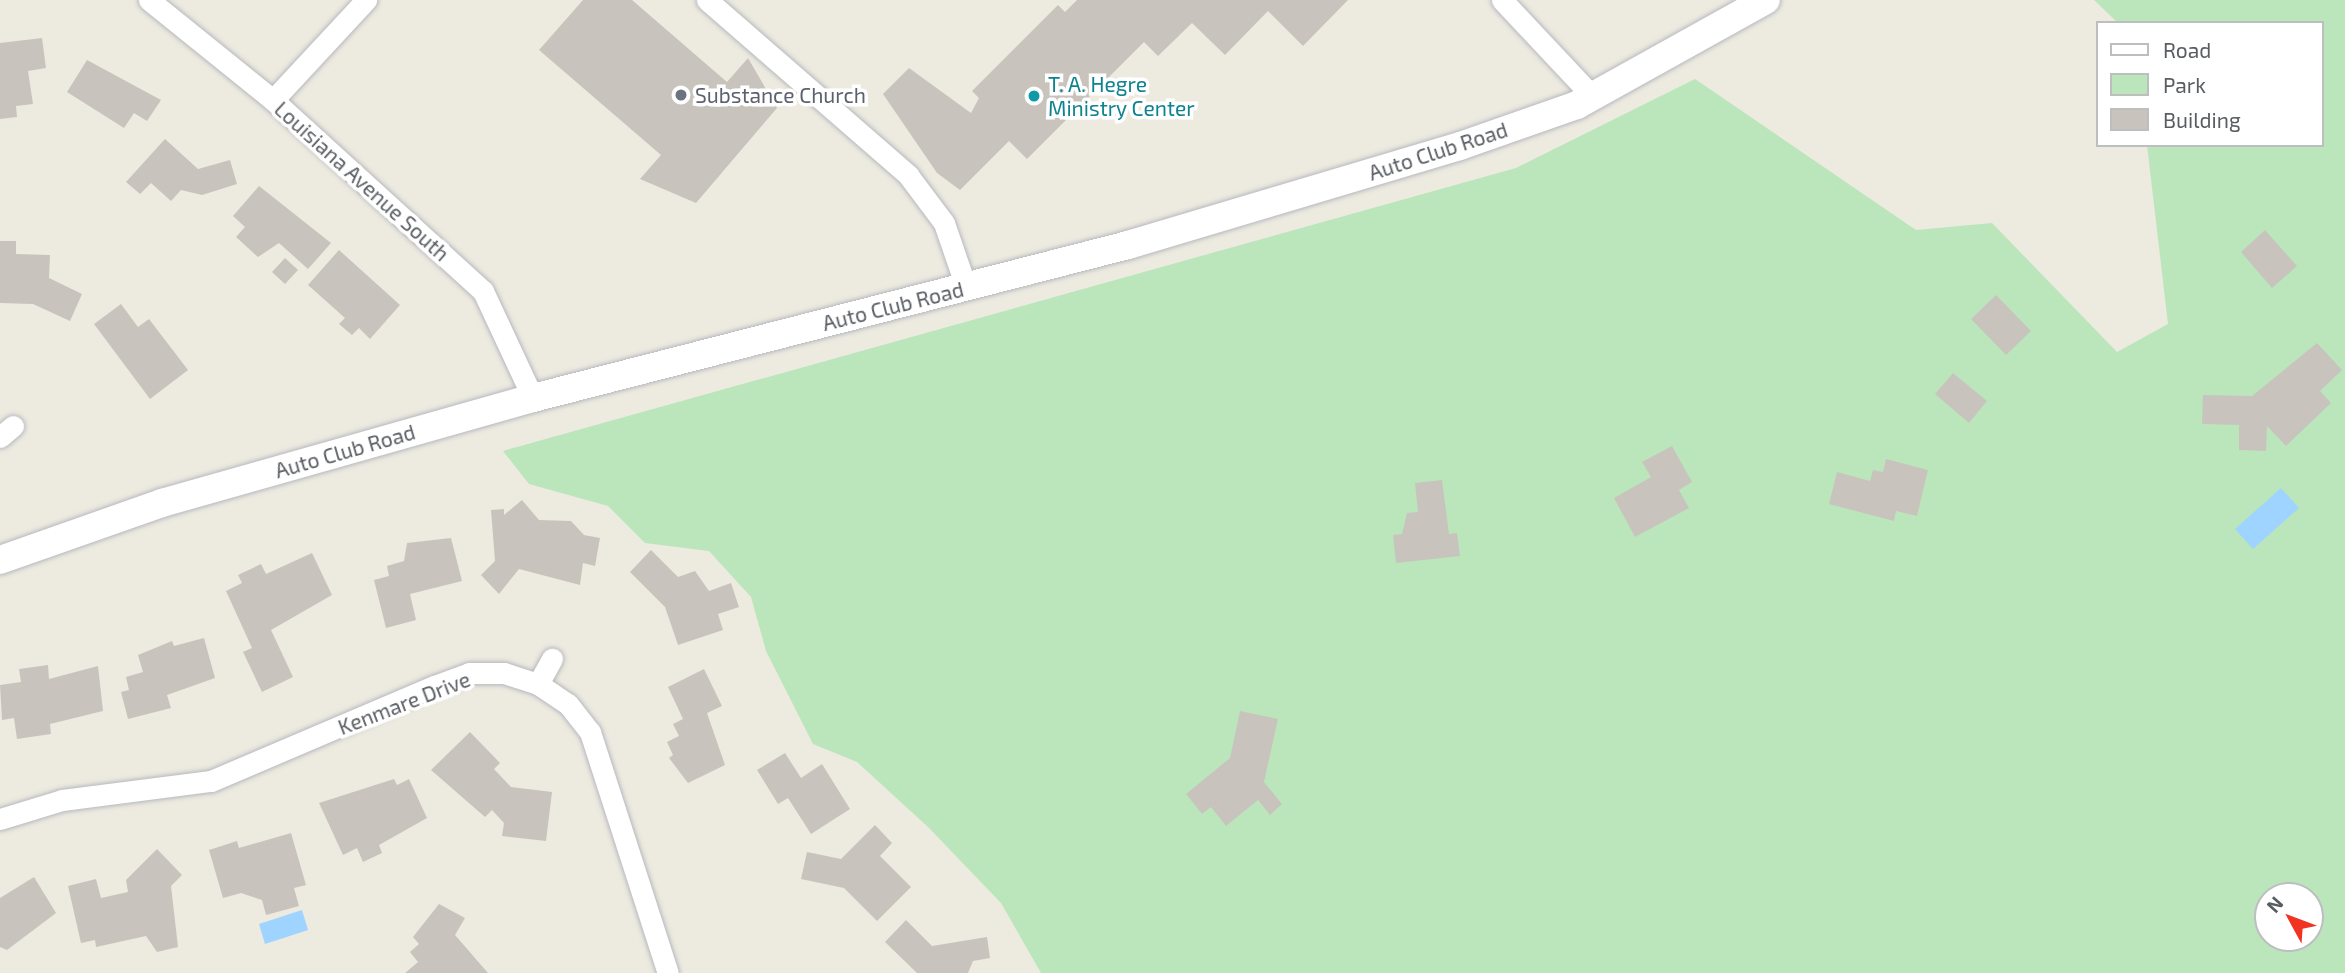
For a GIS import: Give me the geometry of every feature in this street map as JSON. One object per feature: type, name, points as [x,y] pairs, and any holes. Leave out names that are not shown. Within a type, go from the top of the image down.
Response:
[{"type":"street","name":"Louisiana Avenue South","points":[[149,0],[273,100],[483,290],[533,398]]},
{"type":"street","points":[[273,100],[366,0]]},
{"type":"street","points":[[707,0],[908,175],[944,223],[966,287]]},
{"type":"street","points":[[1502,0],[1593,97]]},
{"type":"street","name":"Auto Club Road","points":[[0,561],[162,503],[533,398],[966,287],[1460,146],[1593,97],[1766,0]]},
{"type":"street","points":[[538,684],[552,659]]},
{"type":"street","name":"Kenmare Drive","points":[[0,819],[62,800],[211,781],[469,674],[504,673],[538,684],[568,704],[590,732],[668,973]]},
{"type":"green space","points":[[2094,0],[2345,0],[2345,973],[1041,973],[1001,903],[928,827],[857,762],[813,744],[766,651],[751,597],[709,551],[645,543],[608,506],[529,484],[503,451],[1516,168],[1695,79],[1916,230],[1992,223],[2117,352],[2168,324],[2147,147],[2324,147],[2324,21],[2116,21]]},
{"type":"water","points":[[2281,488],[2299,508],[2253,549],[2235,529]]},
{"type":"water","points":[[302,910],[308,930],[265,944],[259,924]]},
{"type":"building","name":"Substance Church","points":[[583,0],[632,0],[727,82],[748,58],[777,108],[696,203],[640,179],[661,155],[539,50]]},
{"type":"building","name":"T. A. Hegre Ministry Center","points":[[1077,0],[1348,0],[1303,46],[1268,11],[1225,55],[1192,23],[1158,56],[1144,42],[1027,159],[1009,141],[960,190],[937,173],[883,94],[909,68],[971,113],[979,98],[972,91],[1058,5],[1065,12]]},
{"type":"building","points":[[42,38],[46,68],[28,71],[33,104],[16,106],[17,117],[0,119],[0,43]]},
{"type":"building","points":[[87,60],[161,100],[147,121],[134,113],[124,128],[67,92]]},
{"type":"building","points":[[165,139],[198,169],[230,160],[237,184],[202,195],[181,190],[171,201],[151,183],[140,194],[126,182]]},
{"type":"building","points":[[259,186],[331,243],[308,269],[279,243],[258,257],[236,237],[245,227],[233,216]]},
{"type":"building","points":[[2265,230],[2297,266],[2272,288],[2241,252]]},
{"type":"building","points":[[0,241],[16,241],[16,254],[50,255],[49,278],[82,294],[70,321],[33,304],[0,303]]},
{"type":"building","points":[[339,250],[400,305],[370,339],[359,328],[352,335],[339,324],[345,318],[308,285]]},
{"type":"building","points":[[285,258],[298,270],[285,284],[272,272]]},
{"type":"building","points":[[1996,295],[2031,331],[2006,355],[1971,319]]},
{"type":"building","points":[[121,304],[138,327],[149,319],[188,370],[150,399],[94,324]]},
{"type":"building","points":[[2317,343],[2342,370],[2320,391],[2331,403],[2286,446],[2267,426],[2266,451],[2239,450],[2239,425],[2202,424],[2203,395],[2252,396]]},
{"type":"building","points":[[1953,373],[1987,401],[1969,423],[1935,394]]},
{"type":"building","points":[[1672,446],[1692,482],[1679,490],[1689,508],[1635,537],[1614,498],[1651,477],[1642,462]]},
{"type":"building","points":[[1886,459],[1928,470],[1917,516],[1896,511],[1894,521],[1829,504],[1837,472],[1870,481],[1873,470],[1883,472]]},
{"type":"building","points":[[1442,480],[1449,534],[1457,533],[1460,556],[1396,563],[1393,535],[1402,534],[1407,513],[1418,512],[1415,483]]},
{"type":"building","points":[[522,500],[539,520],[571,521],[584,535],[600,538],[595,566],[583,563],[580,585],[519,569],[499,594],[481,575],[495,561],[491,510],[504,509],[504,515]]},
{"type":"building","points":[[451,538],[462,581],[410,594],[416,620],[386,628],[374,580],[389,576],[387,566],[404,561],[407,543]]},
{"type":"building","points":[[651,550],[678,577],[695,571],[709,591],[731,583],[739,607],[718,614],[723,630],[678,645],[665,607],[630,572]]},
{"type":"building","points":[[312,553],[332,595],[271,630],[293,677],[262,692],[243,652],[252,648],[226,591],[242,583],[238,575],[261,564],[266,574]]},
{"type":"building","points":[[204,638],[215,678],[167,695],[171,708],[128,719],[121,692],[129,690],[126,677],[143,672],[138,655],[172,641],[174,646]]},
{"type":"building","points":[[48,665],[49,679],[98,666],[103,711],[50,724],[51,734],[17,739],[14,718],[2,720],[0,685],[21,682],[19,669]]},
{"type":"building","points":[[704,669],[722,706],[707,713],[725,765],[688,783],[669,758],[673,755],[667,742],[679,736],[673,724],[683,719],[668,687]]},
{"type":"building","points":[[1240,711],[1278,719],[1264,782],[1282,804],[1270,815],[1258,800],[1226,826],[1211,807],[1202,814],[1186,794],[1230,758]]},
{"type":"building","points":[[470,732],[500,763],[494,769],[511,787],[552,792],[546,841],[502,836],[504,823],[492,810],[485,817],[431,770]]},
{"type":"building","points":[[785,753],[801,778],[822,764],[850,809],[811,834],[788,798],[778,804],[757,770]]},
{"type":"building","points":[[394,779],[397,785],[409,779],[427,818],[379,845],[382,853],[363,862],[357,848],[343,855],[319,803]]},
{"type":"building","points":[[875,825],[892,843],[880,856],[911,887],[877,921],[844,888],[801,879],[807,852],[841,859]]},
{"type":"building","points":[[291,833],[306,885],[294,888],[299,906],[266,915],[262,900],[241,893],[223,898],[209,850],[237,841],[239,848]]},
{"type":"building","points":[[157,849],[182,875],[171,886],[178,947],[157,952],[146,936],[96,947],[95,940],[81,943],[68,886],[96,879],[101,898],[128,892],[126,880]]},
{"type":"building","points":[[34,877],[56,913],[7,950],[0,947],[0,898]]},
{"type":"building","points":[[439,904],[465,918],[455,935],[488,973],[405,973],[418,962],[410,952],[419,944],[413,937]]},
{"type":"building","points":[[906,920],[932,946],[987,937],[990,958],[973,961],[968,973],[917,973],[885,942]]},
{"type":"place","name":"Substance Church","points":[[681,95]]},
{"type":"place","name":"T. A. Hegre Ministry Center","points":[[1034,96]]}]
